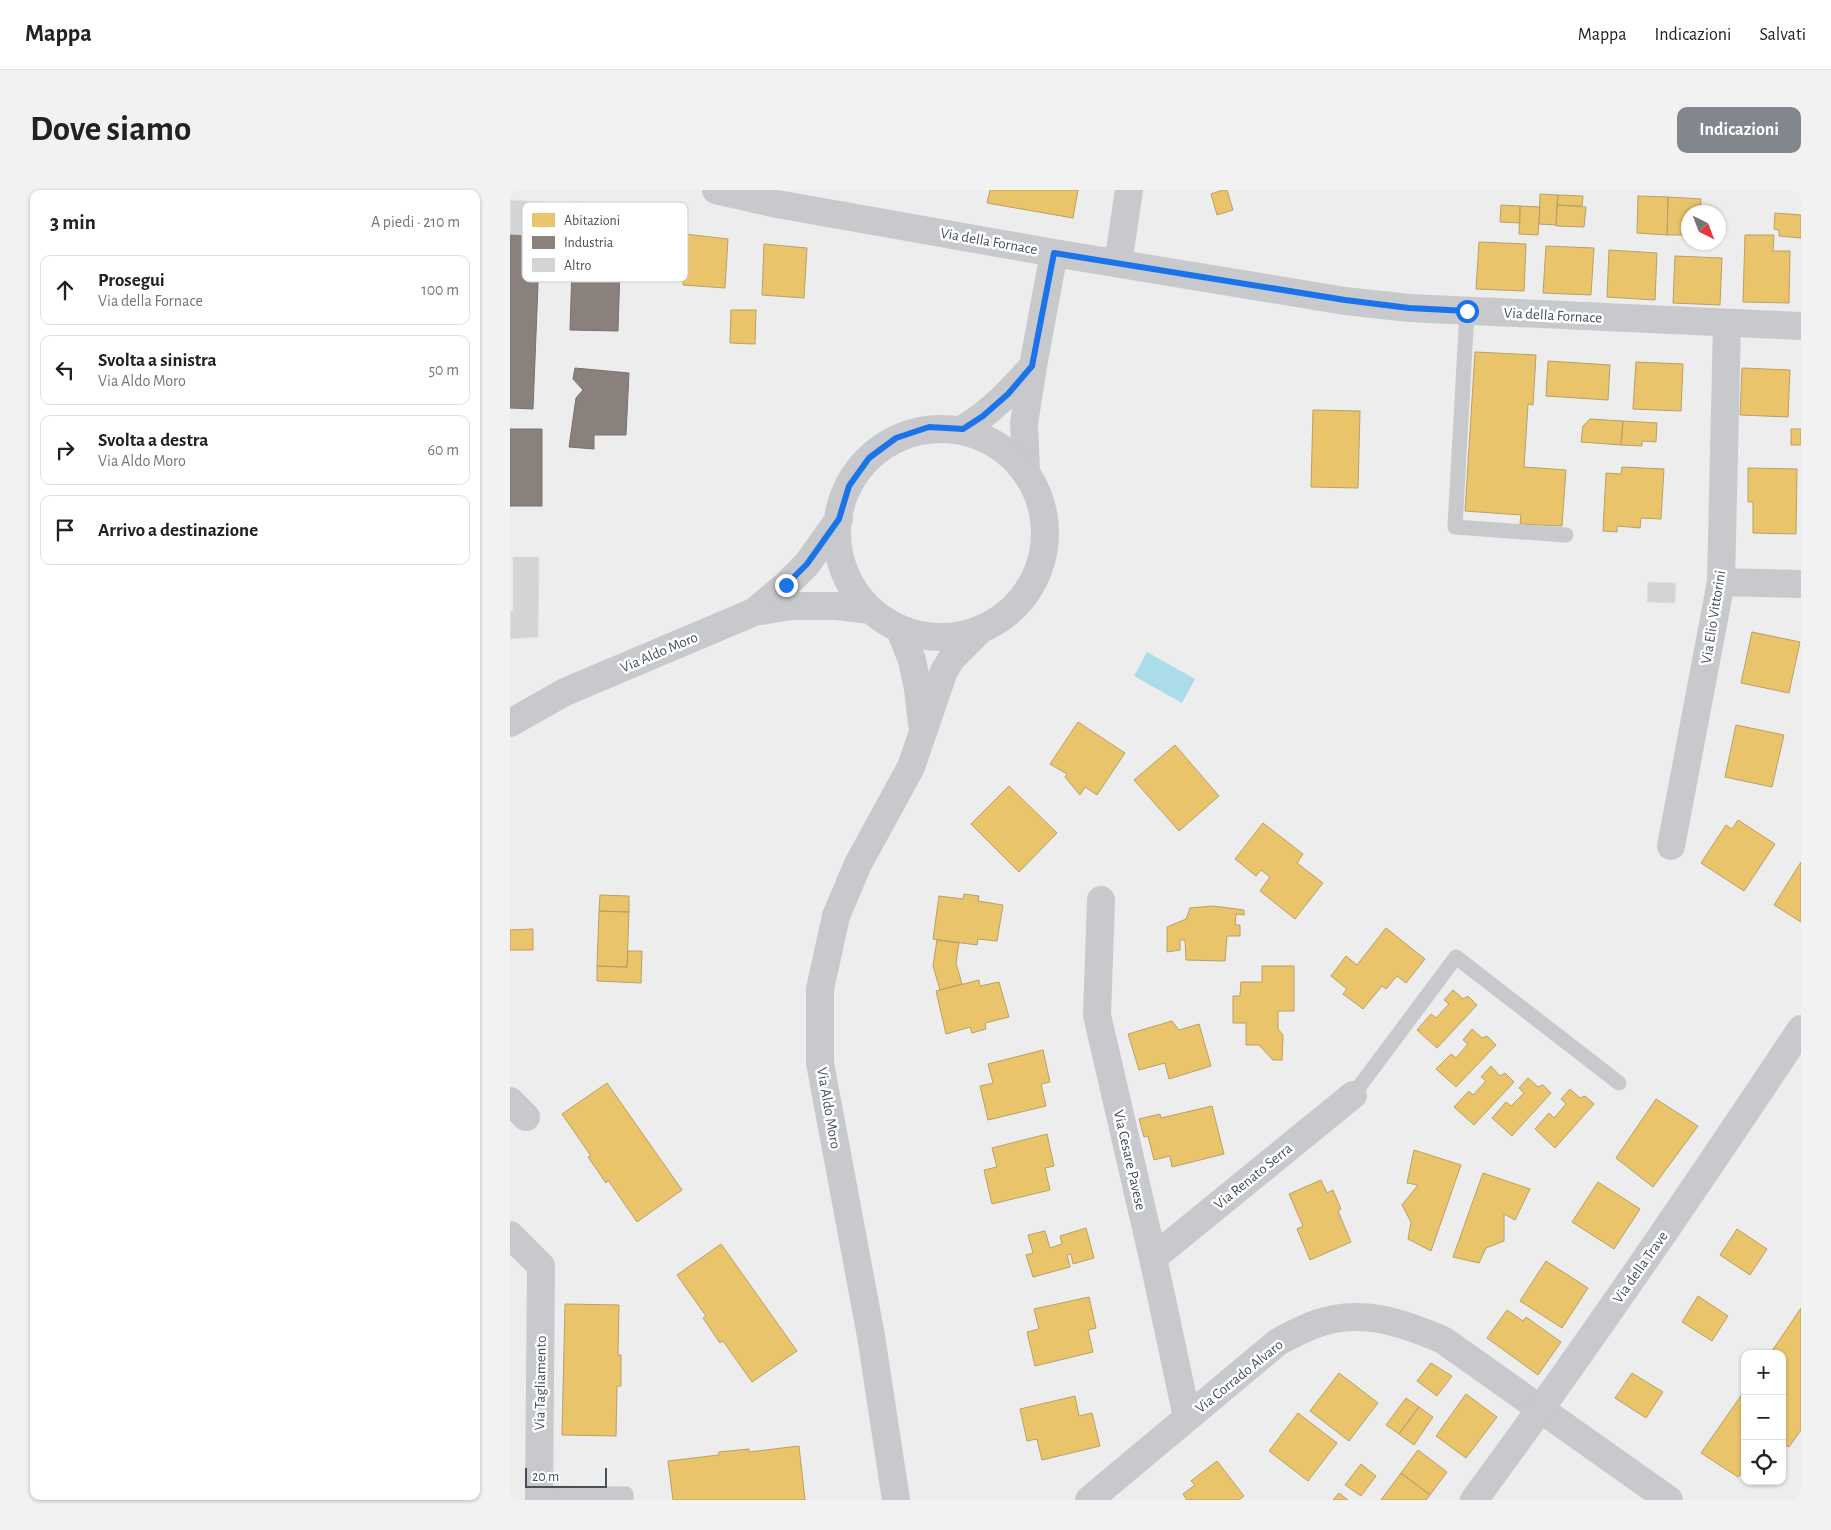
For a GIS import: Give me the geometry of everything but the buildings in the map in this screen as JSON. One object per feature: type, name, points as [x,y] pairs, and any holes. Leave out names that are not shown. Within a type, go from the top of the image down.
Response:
[{"type":"street","name":"Via della Fornace","points":[[716,190],[777,204],[1054,253],[1345,300],[1409,308],[1801,326]]},
{"type":"street","points":[[1125,265],[1129,190]]},
{"type":"street","name":"Via Aldo Moro","points":[[1026,473],[1024,423],[1032,366],[1054,253]]},
{"type":"street","name":"Via Elio Vittorini","points":[[1671,846],[1721,582],[1727,324]]},
{"type":"street","name":"Via Aldo Moro","points":[[963,429],[983,416],[1008,394],[1032,366]]},
{"type":"street","name":"Via Aldo Moro","points":[[754,612],[807,564],[839,519],[849,486],[869,458],[896,438],[929,427],[963,429],[998,444],[1026,473],[1040,504],[1044,540],[1036,573],[1014,605],[978,632],[952,658],[944,671],[911,767],[858,864],[836,916],[820,989],[820,1063],[871,1336],[896,1500]]},
{"type":"street","name":"Via Aldo Moro","points":[[839,519],[840,552],[851,584],[871,610],[900,630],[928,639],[954,639],[978,632]]},
{"type":"street","points":[[1721,582],[1801,584]]},
{"type":"street","name":"Via Aldo Moro","points":[[510,722],[565,692],[754,612],[791,606],[836,606],[871,610]]},
{"type":"street","name":"Via Aldo Moro","points":[[900,630],[914,670],[923,732]]},
{"type":"street","name":"Via Aldo Moro","points":[[510,706],[565,692]]},
{"type":"street","name":"Via Cesare Pavese","points":[[1101,900],[1096,1015],[1153,1258],[1187,1417]]},
{"type":"street","name":"Via della Trave","points":[[1474,1500],[1541,1409],[1664,1234],[1801,1029]]},
{"type":"street","name":"Via Renato Serra","points":[[1153,1258],[1352,1095]]},
{"type":"street","name":"Via Tagliamento","points":[[510,1235],[541,1266],[539,1497]]},
{"type":"street","name":"Via Corrado Alvaro","points":[[1090,1500],[1278,1342],[1314,1325],[1335,1319],[1367,1316],[1406,1324],[1443,1340],[1669,1500]]},
{"type":"lane","points":[[1467,311],[1454,527],[1566,535]]},
{"type":"lane","points":[[1352,1095],[1456,958],[1619,1083]]},
{"type":"lane","points":[[539,1497],[626,1494],[626,1500]]},
{"type":"water","points":[[1147,652],[1195,679],[1182,703],[1134,676]]},
{"type":"route","points":[[786,585],[807,564],[839,519],[849,486],[869,458],[896,438],[929,427],[963,429],[983,416],[1008,394],[1032,366],[1054,253],[1345,300],[1409,308],[1467,311]]}]
